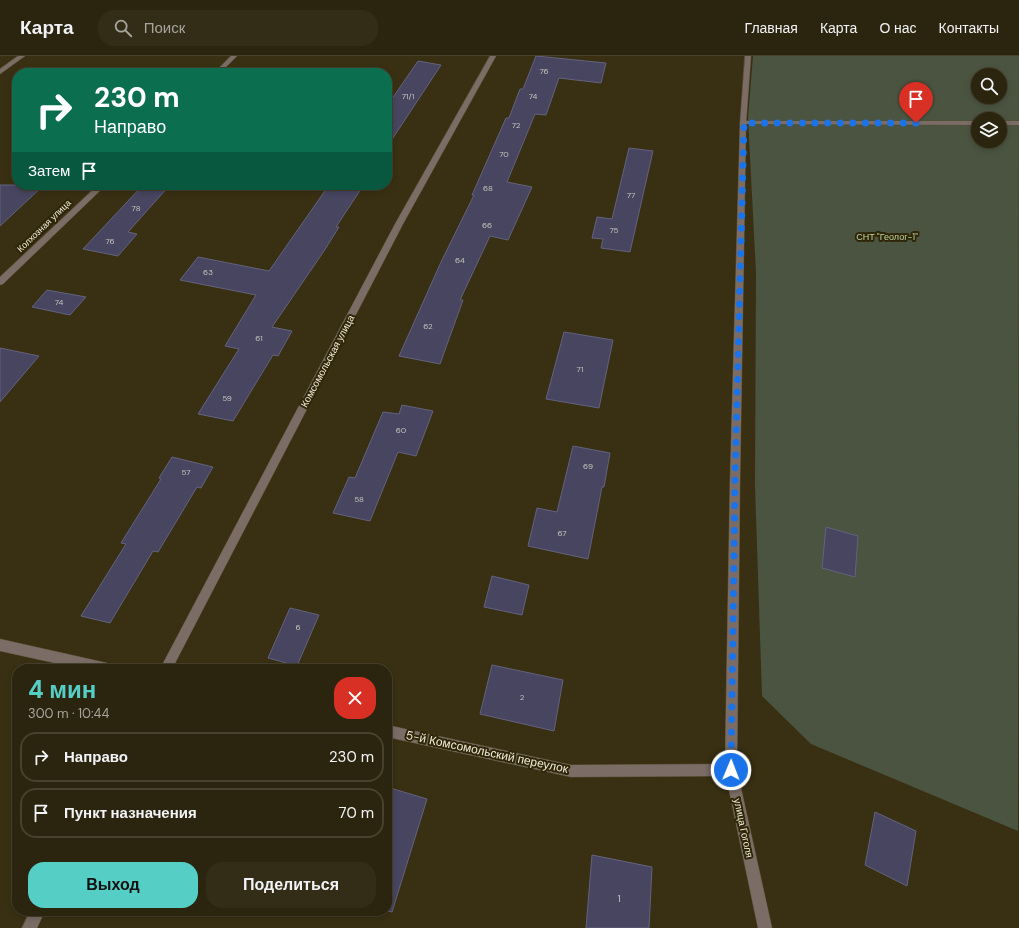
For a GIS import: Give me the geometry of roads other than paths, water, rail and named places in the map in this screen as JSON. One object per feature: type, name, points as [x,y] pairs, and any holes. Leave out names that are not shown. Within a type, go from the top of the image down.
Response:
[{"type":"street","points":[[0,72],[22,56]]},
{"type":"street","points":[[222,68],[234,56]]},
{"type":"street","name":"Комсомольская улица","points":[[169,664],[399,224],[493,56]]},
{"type":"street","name":"улица Гоголя","points":[[748,56],[744,123],[735,480],[731,770],[765,928]]},
{"type":"street","points":[[744,123],[971,123]]},
{"type":"street","points":[[1007,123],[1019,123]]},
{"type":"street","name":"Колхозная улица","points":[[0,282],[97,190]]},
{"type":"street","points":[[0,645],[85,664]]},
{"type":"street","name":"5-й Комсомольский переулок","points":[[392,732],[571,771],[731,770]]},
{"type":"street","points":[[29,928],[35,916]]},
{"type":"park label","name":"СНТ \"Геолог-1\"","points":[[887,237]]}]
